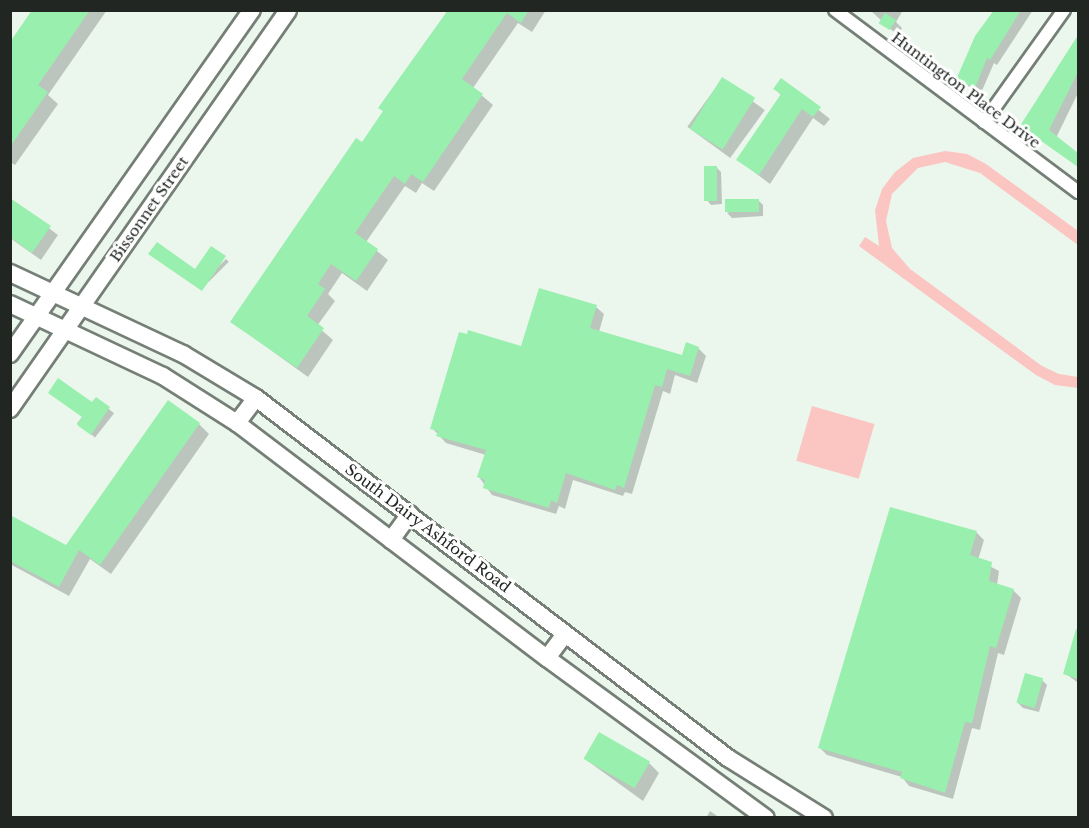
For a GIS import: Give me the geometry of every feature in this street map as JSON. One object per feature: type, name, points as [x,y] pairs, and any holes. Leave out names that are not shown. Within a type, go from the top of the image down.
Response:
[{"type":"main road","name":"Bissonnet Street","points":[[10,409],[288,10]]},
{"type":"main road","name":"Bissonnet Street","points":[[10,354],[249,14]]},
{"type":"main road","points":[[249,14],[270,35]]},
{"type":"main road","name":"South Dairy Ashford Road","points":[[10,273],[56,291],[183,354],[256,398],[728,758],[824,818]]},
{"type":"main road","name":"South Dairy Ashford Road","points":[[10,304],[162,376],[237,423],[711,781],[766,818]]},
{"type":"main road","points":[[237,423],[256,398]]},
{"type":"main road","points":[[391,540],[410,514]]},
{"type":"main road","points":[[547,658],[565,633]]},
{"type":"main road","points":[[711,781],[728,758]]},
{"type":"street","name":"Huntington Place Drive","points":[[836,10],[1078,192]]},
{"type":"street","points":[[984,122],[1064,10]]},
{"type":"shaded area","points":[[945,151],[967,154],[986,164],[1078,231],[1078,245],[980,173],[945,162],[918,168],[892,194],[886,221],[892,248],[910,269],[1042,366],[1059,374],[1078,377],[1078,388],[1055,385],[1036,375],[859,246],[865,237],[879,246],[875,210],[882,189],[895,172],[913,158]]},
{"type":"shaded area","points":[[812,406],[874,424],[859,479],[796,461]]},
{"type":"building","points":[[32,10],[90,10],[38,85],[48,92],[10,147],[10,42]]},
{"type":"building","points":[[448,10],[529,10],[521,23],[507,13],[462,79],[483,94],[423,182],[411,174],[405,184],[394,176],[355,233],[378,249],[356,281],[331,264],[318,284],[325,289],[307,316],[324,328],[297,368],[230,322],[356,138],[362,142],[383,111],[378,108]]},
{"type":"building","points":[[994,10],[1021,10],[990,60],[987,58],[975,88],[956,80],[975,36]]},
{"type":"building","points":[[885,13],[896,20],[890,30],[879,23]]},
{"type":"building","points":[[1078,35],[1078,72],[1049,130],[1078,153],[1078,167],[1020,126]]},
{"type":"building","points":[[722,77],[755,98],[723,149],[690,129]]},
{"type":"building","points":[[781,78],[821,107],[813,117],[802,109],[759,175],[736,160],[781,94],[773,89]]},
{"type":"building","points":[[704,166],[717,166],[717,201],[704,201]]},
{"type":"building","points":[[10,198],[51,226],[32,253],[10,237]]},
{"type":"building","points":[[725,199],[759,199],[759,212],[725,212]]},
{"type":"building","points":[[157,242],[195,269],[211,246],[226,256],[202,291],[148,254]]},
{"type":"building","points":[[539,288],[597,305],[590,328],[682,355],[686,342],[699,347],[690,376],[667,369],[662,387],[655,385],[624,488],[617,485],[615,490],[566,473],[557,503],[551,500],[549,508],[483,488],[485,480],[477,477],[486,450],[436,436],[438,431],[430,429],[459,332],[467,334],[468,330],[521,346]]},
{"type":"building","points":[[58,378],[92,402],[96,397],[110,407],[91,435],[77,425],[82,417],[48,393]]},
{"type":"building","points":[[168,400],[200,423],[100,565],[79,550],[59,587],[10,561],[10,515],[66,545]]},
{"type":"building","points":[[890,507],[977,531],[970,555],[992,562],[989,581],[1014,589],[996,648],[990,646],[972,723],[965,722],[945,793],[900,778],[902,772],[818,748]]},
{"type":"building","points":[[1076,629],[1078,630],[1078,679],[1063,674]]},
{"type":"building","points":[[1025,673],[1043,678],[1035,708],[1016,703]]},
{"type":"building","points":[[599,732],[650,762],[635,788],[584,759]]}]
